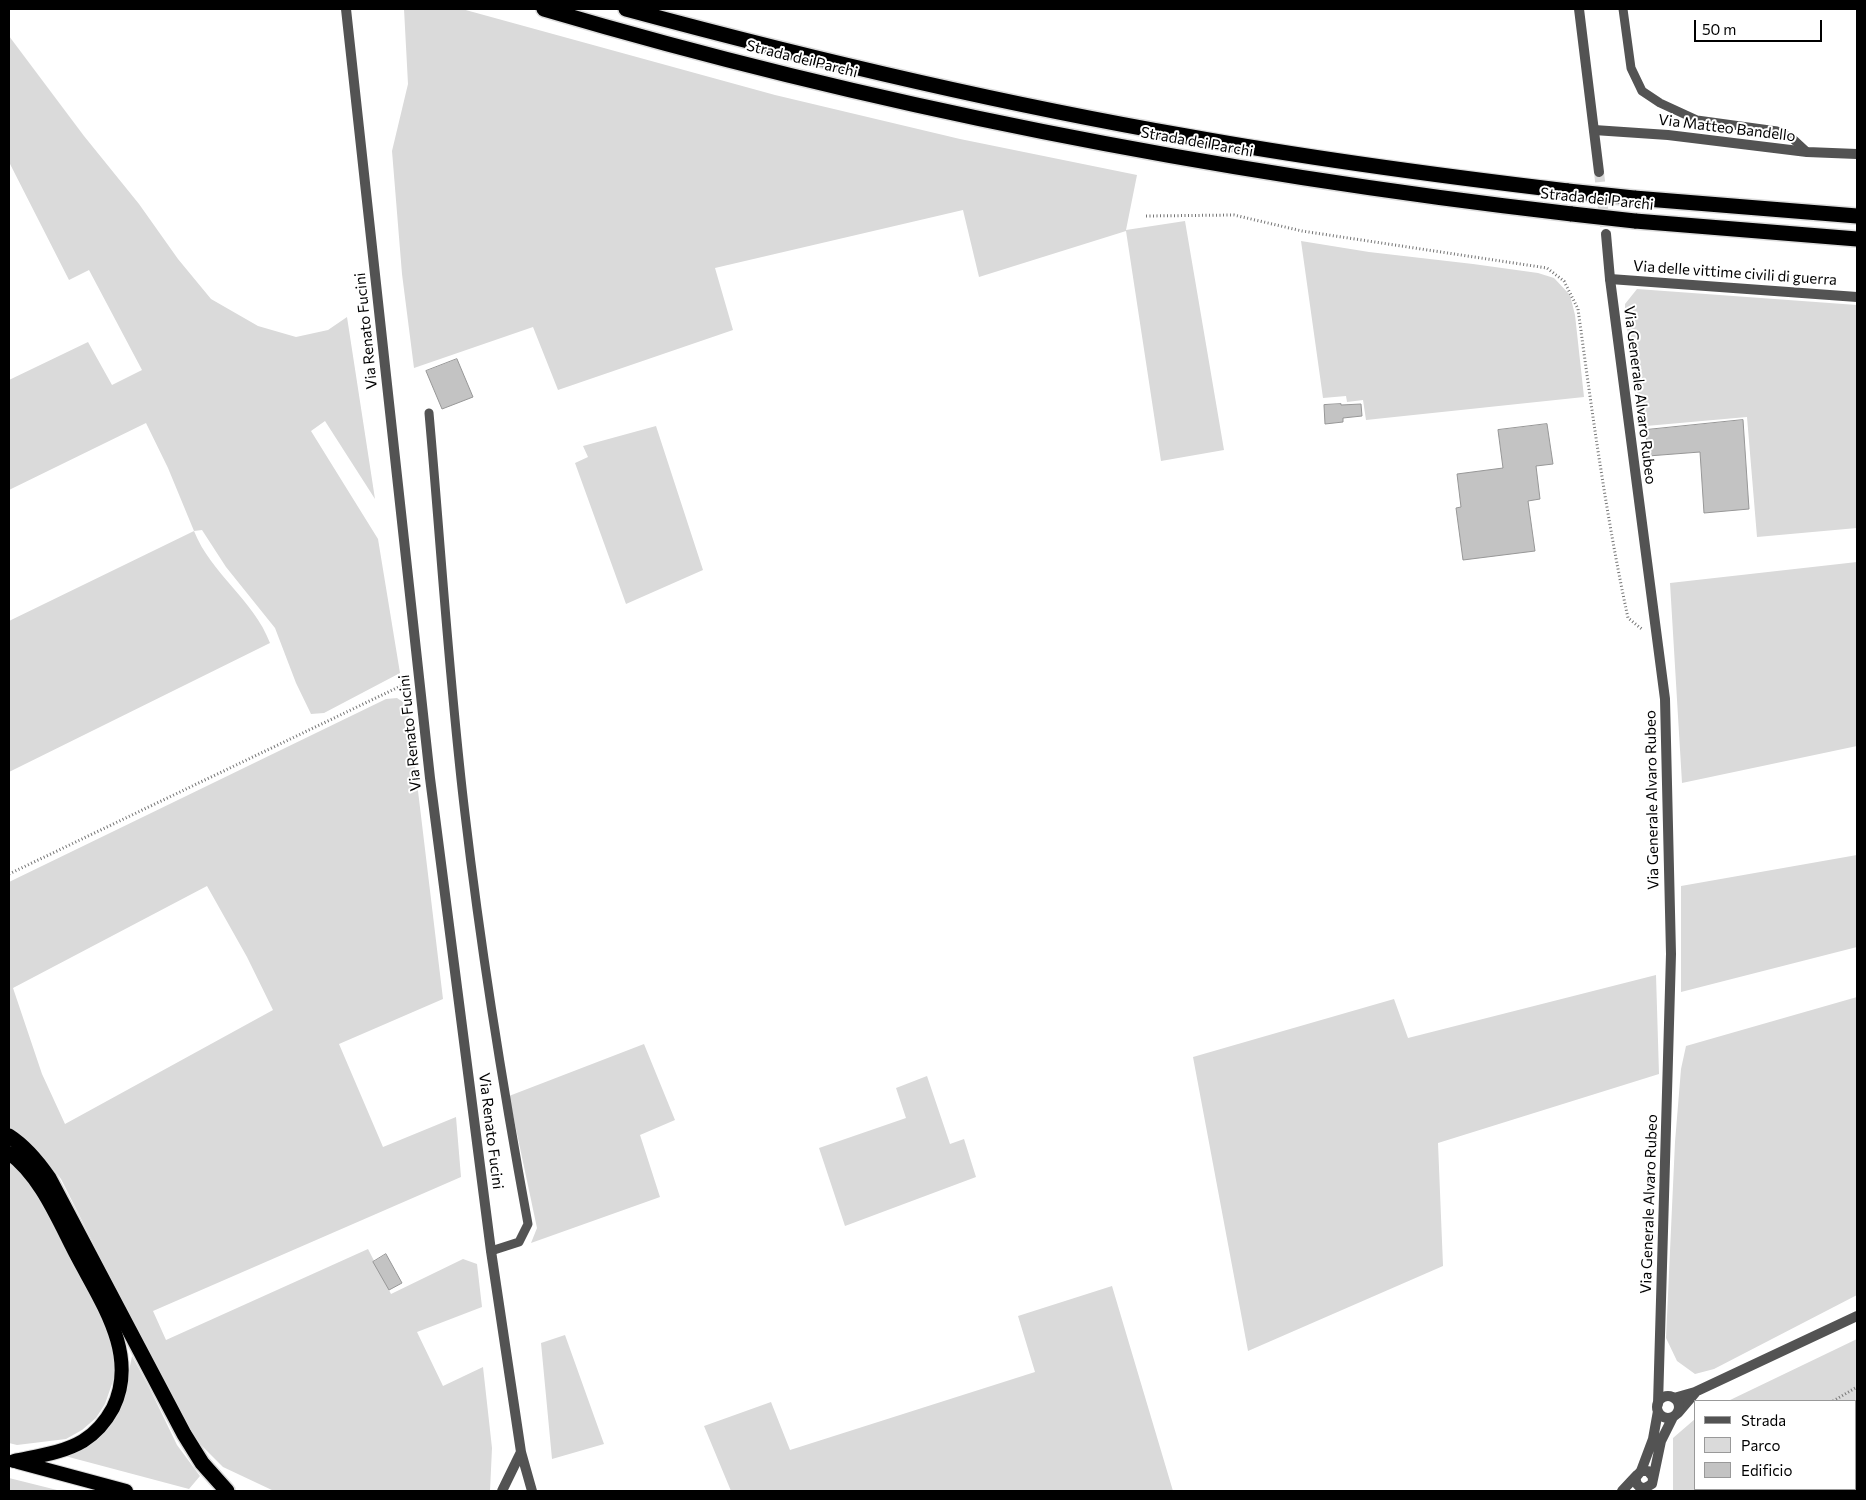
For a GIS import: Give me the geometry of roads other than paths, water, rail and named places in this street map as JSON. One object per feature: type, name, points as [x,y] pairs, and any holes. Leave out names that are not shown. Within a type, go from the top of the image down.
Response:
[{"type":"highway","name":"Strada dei Parchi","points":[[544,9],[686,48],[821,82],[1050,132],[1181,157],[1340,184],[1572,214],[1857,239]]},
{"type":"highway","name":"Strada dei Parchi","points":[[626,9],[838,64],[976,95],[1123,124],[1336,160],[1568,191],[1857,216]]},
{"type":"highway","points":[[9,1136],[19,1142],[37,1160],[49,1178],[184,1434],[202,1463],[227,1491]]},
{"type":"highway","points":[[9,1153],[26,1168],[38,1184],[72,1247],[109,1318],[118,1344],[122,1368],[117,1400],[109,1417],[99,1429],[83,1441],[68,1448],[11,1460]]},
{"type":"highway","points":[[11,1460],[126,1491]]},
{"type":"street","name":"Via Renato Fucini","points":[[346,9],[430,778],[491,1251],[521,1452],[532,1491]]},
{"type":"street","points":[[1579,9],[1599,172]]},
{"type":"street","name":"Via Matteo Bandello","points":[[1594,130],[1668,136],[1807,152],[1857,154]]},
{"type":"street","name":"Via Generale Alvaro Rubeo","points":[[1606,234],[1610,279],[1665,699],[1671,954],[1658,1408],[1653,1439],[1639,1473]]},
{"type":"street","name":"Via delle vittime civili di guerra","points":[[1610,279],[1857,297]]},
{"type":"street","points":[[1676,1415],[1663,1417],[1658,1408],[1661,1399],[1696,1392],[1857,1316]]},
{"type":"street","name":"Via Generale Alvaro Rubeo","points":[[1659,1368],[1672,1397]]},
{"type":"street","points":[[1647,1486],[1661,1442],[1676,1415],[1696,1392]]},
{"type":"street","points":[[1672,1397],[1679,1403],[1676,1415]]},
{"type":"street","points":[[502,1491],[521,1452]]},
{"type":"street","points":[[1622,1491],[1639,1473],[1648,1471],[1647,1486]]},
{"type":"street","points":[[1639,1473],[1636,1483],[1647,1486]]},
{"type":"street","points":[[1627,1491],[1647,1486]]},
{"type":"lane","points":[[1623,9],[1631,68],[1642,91],[1660,103],[1697,120],[1777,131],[1793,139],[1807,152]]},
{"type":"lane","points":[[429,413],[457,738],[470,859],[500,1062],[528,1224],[519,1242],[491,1251]]},
{"type":"tunnel","points":[[1599,172],[1606,234]]}]
